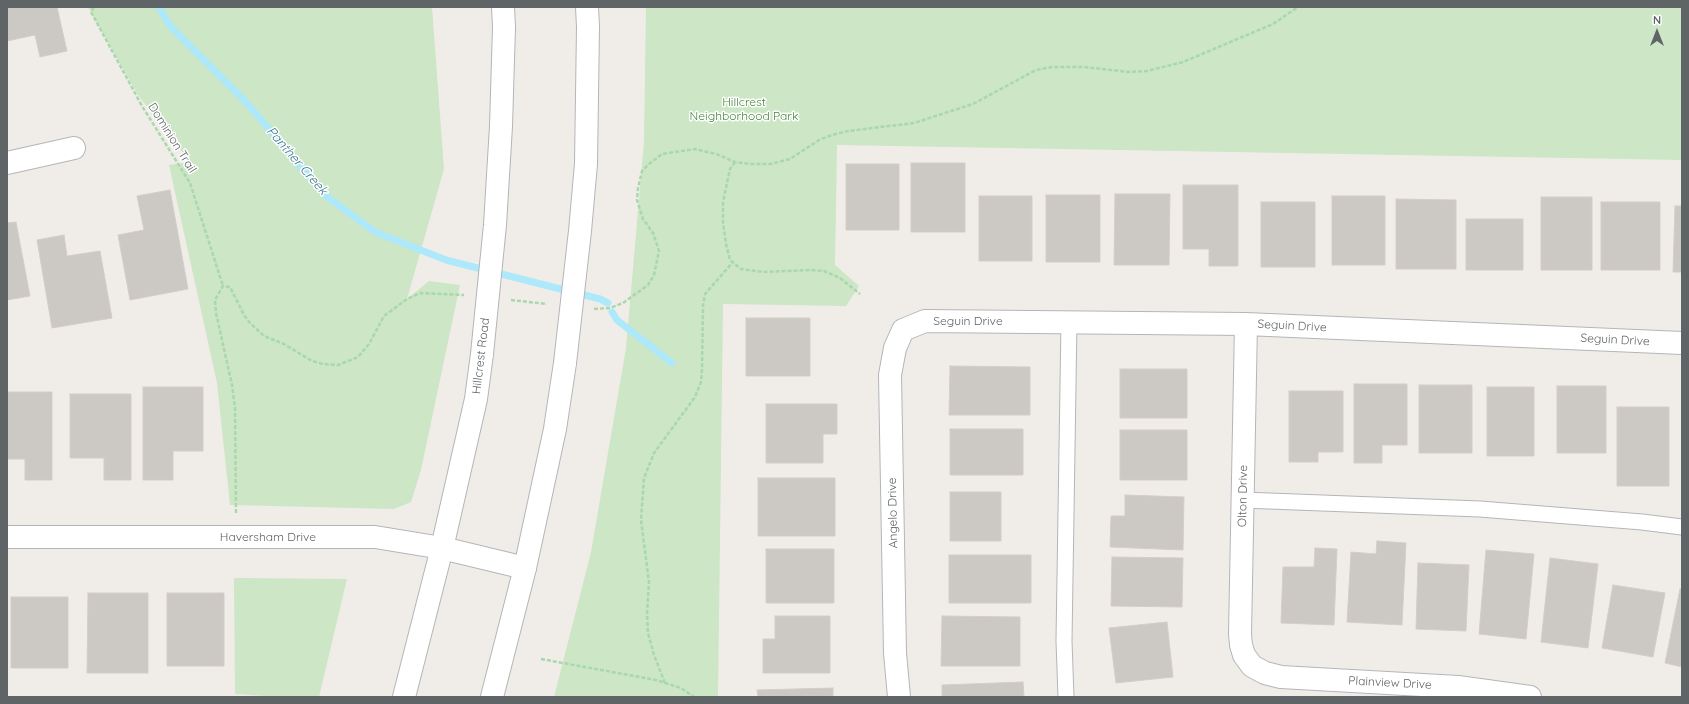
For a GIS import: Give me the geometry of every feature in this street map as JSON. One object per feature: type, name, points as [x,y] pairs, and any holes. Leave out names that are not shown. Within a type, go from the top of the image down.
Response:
[{"type":"street","name":"Hillcrest Road","points":[[404,697],[442,548],[476,399],[482,354],[496,210],[501,126],[503,17]]},
{"type":"street","points":[[492,697],[525,568],[555,429],[565,363],[586,164],[588,17]]},
{"type":"street","points":[[7,163],[74,148]]},
{"type":"street","name":"Seguin Drive","points":[[903,330],[925,320],[1246,324],[1682,344]]},
{"type":"street","name":"Olton Drive","points":[[1246,324],[1241,645],[1244,655],[1252,666]]},
{"type":"street","name":"Angelo Drive","points":[[899,697],[895,653],[890,375],[895,348],[903,330]]},
{"type":"street","name":"Haversham Drive","points":[[7,538],[375,537],[442,548],[525,568]]},
{"type":"street","name":"Plainview Drive","points":[[1252,666],[1266,673],[1281,677],[1458,687],[1530,697]]},
{"type":"lane","points":[[1066,697],[1064,641],[1069,321]]},
{"type":"lane","points":[[1243,500],[1480,509],[1642,522],[1682,527]]},
{"type":"path","name":"Dominion Trail","points":[[94,7],[91,12],[131,86],[190,183],[223,286]]},
{"type":"path","points":[[662,154],[695,150],[716,154],[735,162],[771,164],[790,159],[819,140],[832,135],[848,131],[914,123],[973,104],[1036,70],[1058,67],[1129,72],[1147,71],[1183,62],[1274,24],[1298,7]]},
{"type":"path","points":[[735,162],[730,169],[723,202],[723,222],[730,260],[741,269],[763,272],[811,270],[824,271],[840,278],[860,294]]},
{"type":"path","points":[[665,682],[654,655],[648,633],[647,614],[649,582],[641,520],[644,478],[654,454],[695,397],[701,382],[703,306],[705,294],[733,262]]},
{"type":"path","points":[[230,287],[223,286],[215,300],[216,314],[232,385],[235,408],[236,513]]},
{"type":"path","points":[[541,659],[665,682],[681,688],[694,697]]},
{"type":"green space","points":[[88,7],[432,7],[444,169],[407,299],[429,281],[460,285],[421,470],[411,502],[394,509],[230,505],[217,383],[169,165],[190,162],[138,95]]},
{"type":"green space","name":"Hillcrest Neighborhood Park","points":[[646,7],[1682,7],[1682,160],[837,145],[835,265],[859,286],[846,306],[723,304],[718,697],[554,697],[591,552],[626,348],[644,142]]},
{"type":"green space","points":[[234,578],[347,579],[319,697],[280,697],[235,694]]},
{"type":"building","points":[[7,7],[57,7],[67,51],[40,57],[35,35],[7,41]]},
{"type":"building","points":[[911,163],[965,163],[965,232],[911,232]]},
{"type":"building","points":[[846,164],[899,164],[899,230],[846,230]]},
{"type":"building","points":[[1183,185],[1238,185],[1238,266],[1209,266],[1209,249],[1183,249]]},
{"type":"building","points":[[170,190],[188,289],[130,300],[118,235],[144,230],[137,196]]},
{"type":"building","points":[[1115,194],[1170,194],[1169,265],[1114,265]]},
{"type":"building","points":[[1046,195],[1100,195],[1100,262],[1046,262]]},
{"type":"building","points":[[979,196],[1032,196],[1032,261],[979,261]]},
{"type":"building","points":[[1332,196],[1385,196],[1385,265],[1332,265]]},
{"type":"building","points":[[1541,197],[1592,197],[1592,270],[1541,270]]},
{"type":"building","points":[[1396,199],[1456,200],[1456,269],[1396,269]]},
{"type":"building","points":[[1261,202],[1315,202],[1315,267],[1261,267]]},
{"type":"building","points":[[1601,202],[1660,202],[1660,270],[1601,270]]},
{"type":"building","points":[[1675,206],[1682,206],[1682,272],[1673,272]]},
{"type":"building","points":[[1466,219],[1523,219],[1523,270],[1466,270]]},
{"type":"building","points":[[16,222],[30,296],[7,300],[7,223]]},
{"type":"building","points":[[64,235],[67,256],[100,251],[112,318],[52,328],[37,240]]},
{"type":"building","points":[[746,318],[810,318],[810,376],[746,376]]},
{"type":"building","points":[[950,366],[1030,367],[1030,415],[949,415]]},
{"type":"building","points":[[1120,369],[1187,369],[1187,418],[1120,418]]},
{"type":"building","points":[[1354,384],[1407,384],[1407,445],[1382,445],[1382,463],[1354,463]]},
{"type":"building","points":[[1419,385],[1472,385],[1472,453],[1419,453]]},
{"type":"building","points":[[1557,386],[1606,386],[1606,453],[1557,453]]},
{"type":"building","points":[[143,387],[203,387],[203,451],[173,451],[173,480],[143,480]]},
{"type":"building","points":[[1487,387],[1534,387],[1534,456],[1487,456]]},
{"type":"building","points":[[1289,391],[1343,391],[1343,452],[1318,452],[1318,462],[1289,462]]},
{"type":"building","points":[[7,392],[52,392],[52,480],[25,480],[25,459],[7,459]]},
{"type":"building","points":[[70,394],[131,394],[131,480],[104,480],[104,458],[70,458]]},
{"type":"building","points":[[766,404],[837,404],[837,434],[823,434],[823,463],[766,463]]},
{"type":"building","points":[[1617,407],[1669,407],[1669,486],[1617,486]]},
{"type":"building","points":[[950,429],[1023,429],[1023,475],[950,475]]},
{"type":"building","points":[[1120,430],[1187,430],[1187,480],[1120,480]]},
{"type":"building","points":[[758,478],[835,478],[835,536],[758,536]]},
{"type":"building","points":[[950,492],[1001,492],[1001,541],[950,541]]},
{"type":"building","points":[[1125,495],[1184,497],[1183,550],[1110,547],[1111,516],[1125,516]]},
{"type":"building","points":[[1377,541],[1406,543],[1402,625],[1347,622],[1351,552],[1376,554]]},
{"type":"building","points":[[1315,548],[1337,549],[1334,625],[1281,623],[1283,567],[1314,567]]},
{"type":"building","points":[[766,549],[834,549],[834,603],[766,603]]},
{"type":"building","points":[[1486,550],[1534,554],[1526,639],[1479,634]]},
{"type":"building","points":[[949,555],[1031,555],[1031,603],[949,603]]},
{"type":"building","points":[[1112,557],[1183,558],[1182,607],[1111,606]]},
{"type":"building","points":[[1550,558],[1598,564],[1588,648],[1541,642]]},
{"type":"building","points":[[1418,563],[1469,565],[1466,631],[1416,629]]},
{"type":"building","points":[[1613,585],[1665,593],[1653,657],[1602,648]]},
{"type":"building","points":[[1680,589],[1682,589],[1682,667],[1665,663]]},
{"type":"building","points":[[88,593],[148,593],[148,673],[87,673]]},
{"type":"building","points":[[167,593],[224,593],[224,666],[167,666]]},
{"type":"building","points":[[11,597],[68,597],[68,668],[11,668]]},
{"type":"building","points":[[775,616],[830,616],[830,673],[763,673],[763,639],[775,639]]},
{"type":"building","points":[[942,616],[1020,617],[1020,666],[941,666]]},
{"type":"building","points":[[1167,622],[1173,677],[1116,683],[1109,628]]},
{"type":"building","points":[[1023,682],[1024,697],[942,697],[942,685]]},
{"type":"building","points":[[833,688],[833,697],[758,697],[757,690]]},
{"type":"waterway","name":"Panther Creek","points":[[159,7],[170,26],[245,101],[326,196],[375,232],[446,260],[600,299],[608,303]]},
{"type":"waterway","name":"Panther Creek","points":[[612,312],[617,320],[672,363]]}]
